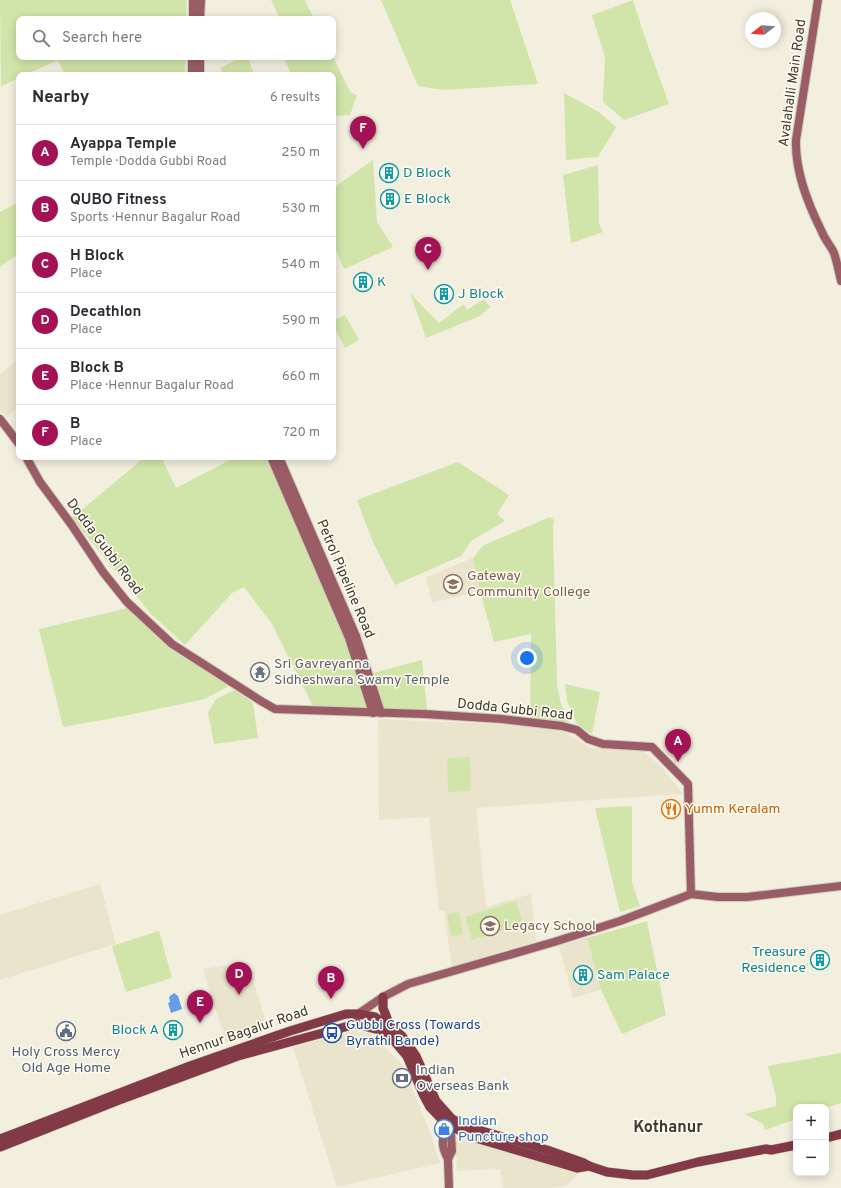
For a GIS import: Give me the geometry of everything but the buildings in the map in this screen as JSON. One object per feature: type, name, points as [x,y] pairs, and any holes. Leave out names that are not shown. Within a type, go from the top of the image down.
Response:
[{"type":"main road","points":[[383,997],[383,1008],[390,1026]]},
{"type":"main road","name":"Hennur Bagalur Road","points":[[0,1138],[194,1065],[290,1031],[346,1014],[383,1031],[396,1043],[407,1056],[430,1107],[449,1125],[479,1139],[577,1168],[589,1166],[623,1175],[647,1175],[692,1163],[766,1149],[771,1150],[793,1146]]},
{"type":"main road","name":"Hennur Bagalur Road","points":[[0,1147],[119,1100],[238,1056],[357,1019],[375,1017],[390,1026],[406,1040],[416,1056],[449,1125]]},
{"type":"main road","points":[[829,1131],[841,1128]]},
{"type":"main road","points":[[829,1137],[841,1134]]},
{"type":"main road","name":"Hennur Bagalur Road","points":[[766,1149],[770,1146],[793,1141]]},
{"type":"street","points":[[193,0],[193,16]]},
{"type":"street","points":[[200,16],[201,0]]},
{"type":"street","name":"Avalahalli Main Road","points":[[818,0],[805,94],[796,140],[796,152],[797,163],[806,196],[823,234],[834,252],[841,281]]},
{"type":"street","points":[[192,60],[192,72]]},
{"type":"street","points":[[200,60],[200,72]]},
{"type":"street","points":[[0,418],[16,440]]},
{"type":"street","name":"Dodda Gubbi Road","points":[[28,460],[40,482],[103,572],[127,602],[172,644],[261,702],[275,709],[424,714],[562,726],[577,730],[592,741],[603,744],[652,747],[688,784],[691,894]]},
{"type":"street","name":"Petrol Pipeline Road","points":[[272,460],[356,636],[377,713]]},
{"type":"street","name":"Petrol Pipeline Road","points":[[280,460],[298,511]]},
{"type":"street","points":[[357,1019],[383,997],[408,984],[554,942],[620,921],[691,894],[718,897],[747,896],[841,886]]},
{"type":"street","points":[[449,1125],[443,1135],[444,1150],[448,1159],[449,1188]]},
{"type":"shaded area","points":[[16,361],[16,409],[7,417],[0,410],[0,374]]},
{"type":"shaded area","name":"Gateway Community College","points":[[473,558],[480,591],[432,603],[426,577]]},
{"type":"shaded area","points":[[378,719],[518,725],[563,731],[590,748],[642,751],[661,766],[683,794],[476,808],[486,907],[531,894],[536,941],[452,967],[444,911],[439,911],[429,817],[379,820]]},
{"type":"shaded area","points":[[100,884],[116,944],[0,980],[0,915]]},
{"type":"shaded area","name":"Sam Palace","points":[[587,938],[601,990],[573,998],[559,946]]},
{"type":"shaded area","points":[[248,962],[268,1029],[226,1042],[203,969]]},
{"type":"shaded area","points":[[351,1031],[370,1033],[402,1064],[430,1132],[440,1163],[337,1187],[293,1047]]},
{"type":"shaded area","points":[[455,1137],[579,1173],[566,1186],[550,1188],[503,1188],[500,1169],[457,1171]]},
{"type":"green space","points":[[0,0],[187,0],[186,16],[16,16],[16,60],[58,60],[32,72],[16,72],[16,79],[1,86]]},
{"type":"green space","points":[[271,0],[305,0],[313,16],[279,16]]},
{"type":"green space","points":[[381,0],[510,0],[538,84],[444,90],[418,86]]},
{"type":"green space","points":[[633,0],[669,104],[624,120],[603,102],[605,57],[592,15]]},
{"type":"green space","points":[[58,60],[186,60],[185,72],[64,72]]},
{"type":"green space","points":[[236,60],[249,60],[253,72],[222,72],[220,68]]},
{"type":"green space","points":[[285,60],[334,60],[350,92],[357,95],[350,115],[336,116],[336,72],[290,72]]},
{"type":"green space","points":[[564,93],[599,112],[616,127],[598,157],[566,160]]},
{"type":"green space","points":[[373,160],[377,222],[393,247],[344,269],[336,250],[336,186]]},
{"type":"green space","points":[[598,165],[599,224],[603,232],[571,243],[563,175]]},
{"type":"green space","points":[[16,204],[16,255],[0,267],[0,212]]},
{"type":"green space","points":[[410,293],[439,323],[464,304],[467,310],[484,299],[490,307],[480,316],[426,338]]},
{"type":"green space","points":[[345,315],[359,340],[345,348],[336,331],[336,320]]},
{"type":"green space","points":[[141,460],[162,460],[176,488],[230,460],[268,460],[337,617],[367,708],[313,706],[272,624],[244,587],[232,593],[185,645],[151,614],[72,518]]},
{"type":"green space","points":[[458,462],[509,495],[497,514],[505,521],[471,541],[461,556],[395,585],[373,542],[357,500]]},
{"type":"green space","points":[[550,517],[554,520],[557,685],[561,704],[570,722],[530,718],[531,634],[494,642],[480,591],[473,558],[484,545]]},
{"type":"green space","points":[[128,608],[170,649],[229,686],[205,699],[63,727],[39,629]]},
{"type":"green space","points":[[422,660],[427,710],[384,708],[373,673]]},
{"type":"green space","points":[[565,684],[600,692],[592,734],[577,724],[567,701]]},
{"type":"green space","points":[[235,690],[253,703],[258,738],[214,744],[208,712],[216,699]]},
{"type":"green space","points":[[470,757],[471,791],[448,792],[447,758]]},
{"type":"green space","points":[[632,806],[632,882],[640,906],[620,912],[595,808]]},
{"type":"green space","points":[[516,901],[523,924],[472,940],[465,917]]},
{"type":"green space","points":[[459,912],[463,934],[451,936],[447,914]]},
{"type":"green space","points":[[647,921],[666,1015],[622,1034],[601,990],[587,938]]},
{"type":"green space","points":[[159,931],[172,978],[126,992],[112,946]]},
{"type":"green space","points":[[841,1053],[841,1103],[829,1107],[829,1104],[793,1104],[793,1120],[765,1130],[763,1124],[745,1114],[776,1106],[776,1097],[768,1066]]},
{"type":"water","points":[[174,993],[178,996],[182,1009],[171,1013],[168,1003],[170,1002],[169,997]]},
{"type":"place","name":"B","points":[[363,149]]},
{"type":"place","name":"D Block","points":[[389,173]]},
{"type":"place","name":"E Block","points":[[390,199]]},
{"type":"place","name":"H Block","points":[[428,270]]},
{"type":"place","name":"K","points":[[363,282]]},
{"type":"place","name":"J Block","points":[[444,294]]},
{"type":"place","name":"Gateway Community College","points":[[453,584]]},
{"type":"place","name":"Sri Gavreyanna Sidheshwara Swamy Temple","points":[[260,672]]},
{"type":"place","name":"Ayappa Temple","points":[[678,762]]},
{"type":"place","name":"Yumm Keralam","points":[[671,809]]},
{"type":"place","name":"Legacy School","points":[[490,926]]},
{"type":"place","name":"Treasure Residence","points":[[820,960]]},
{"type":"place","name":"Sam Palace","points":[[583,975]]},
{"type":"place","name":"Decathlon","points":[[239,995]]},
{"type":"place","name":"QUBO Fitness","points":[[331,999]]},
{"type":"place","name":"Block B","points":[[200,1023]]},
{"type":"place","name":"Block A","points":[[173,1030]]},
{"type":"place","name":"Holy Cross Mercy Old Age Home","points":[[66,1031]]},
{"type":"place","name":"Gubbi Cross (Towards Byrathi Bande)","points":[[332,1033]]},
{"type":"place","name":"Indian Overseas Bank","points":[[402,1078]]},
{"type":"place","name":"Indian Puncture shop","points":[[444,1129]]},
{"type":"district","name":"Kothanur","points":[[668,1128]]}]
